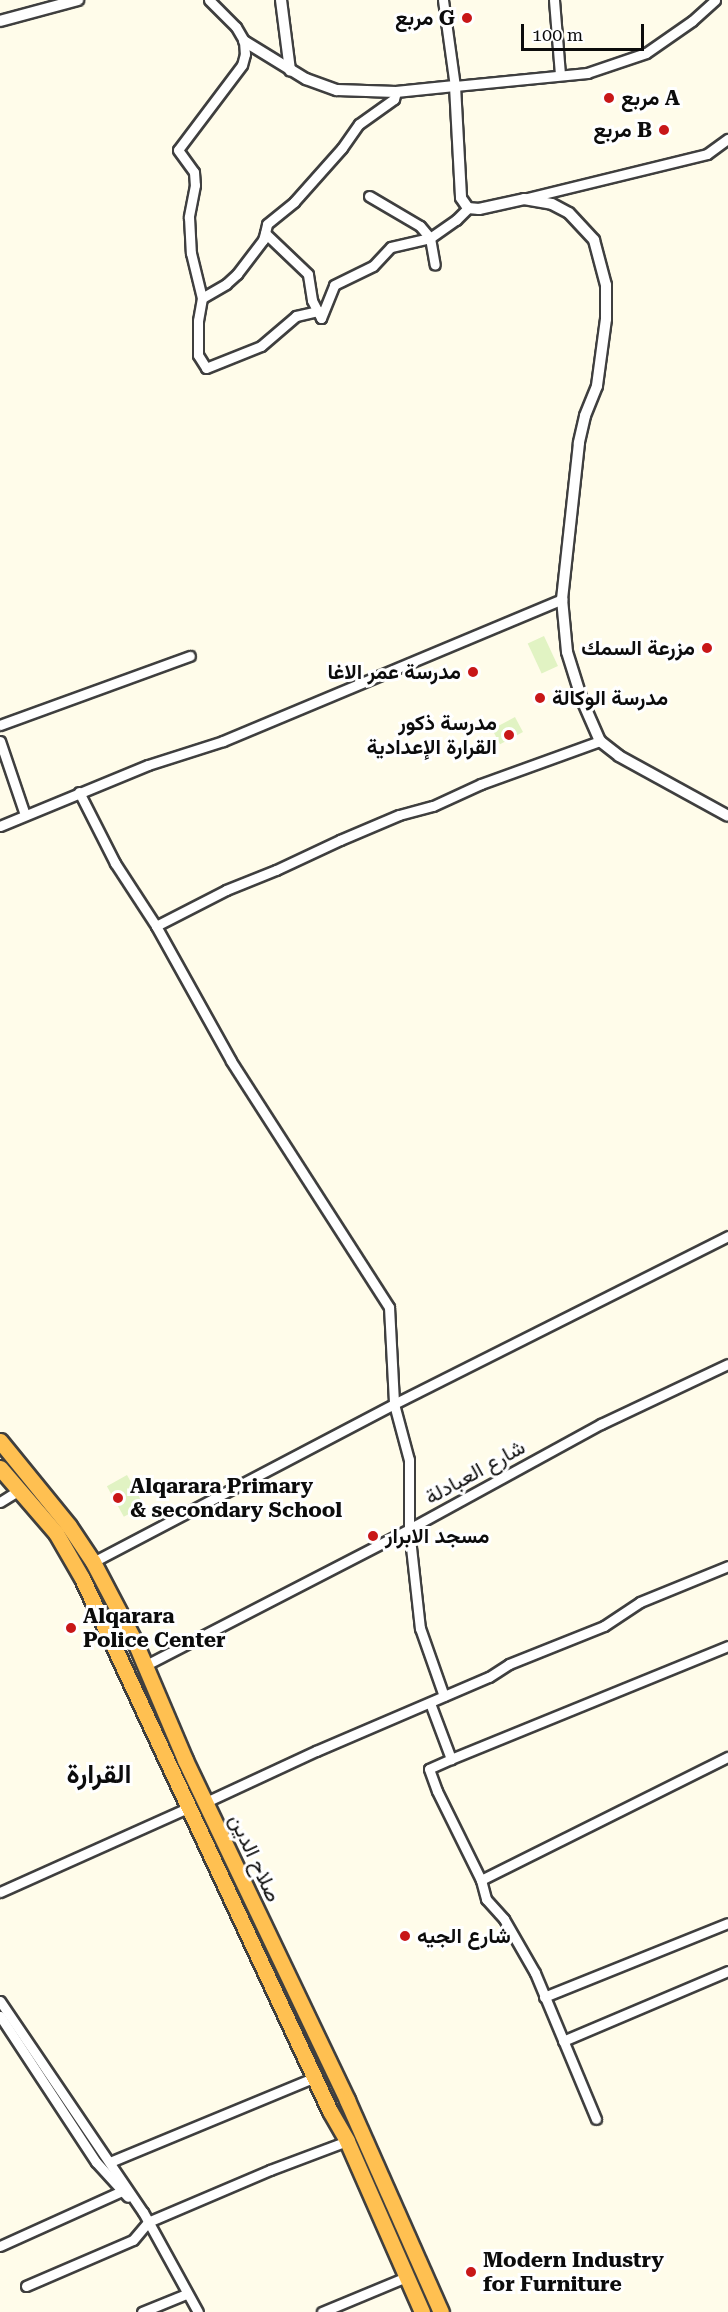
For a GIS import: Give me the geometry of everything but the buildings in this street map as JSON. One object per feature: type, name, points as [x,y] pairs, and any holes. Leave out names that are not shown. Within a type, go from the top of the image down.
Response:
[{"type":"highway","name":"صلاح الدين","points":[[0,1441],[69,1526],[93,1562],[146,1665],[174,1732],[349,2106],[441,2312]]},
{"type":"highway","name":"صلاح الدين","points":[[0,1468],[56,1533],[77,1569],[142,1702],[330,2111],[347,2141],[422,2312]]},
{"type":"highway","points":[[142,1702],[147,1694],[158,1695]]},
{"type":"highway","points":[[158,1738],[169,1739],[174,1732]]},
{"type":"highway","points":[[330,2111],[341,2103],[349,2106]]},
{"type":"street","points":[[0,21],[78,0]]},
{"type":"street","points":[[209,0],[236,27],[244,41],[290,70],[337,90],[396,92],[587,73],[646,53],[692,21],[715,0]]},
{"type":"street","points":[[281,0],[290,70]]},
{"type":"street","points":[[445,0],[455,86],[461,198],[468,208],[479,209],[524,199],[707,154],[728,139]]},
{"type":"street","points":[[554,0],[560,75]]},
{"type":"street","points":[[244,41],[242,65],[178,150],[194,171],[195,185],[189,217],[190,244],[202,298],[198,321],[198,355],[206,368],[261,346],[296,316],[318,311]]},
{"type":"street","points":[[202,298],[226,284],[237,273],[263,240],[267,224],[294,202],[342,148],[359,124],[394,99],[396,92]]},
{"type":"street","points":[[369,196],[420,226],[430,238],[435,265]]},
{"type":"street","points":[[524,199],[552,204],[569,213],[582,225],[594,240],[606,285],[602,355],[597,386],[585,416],[579,443],[562,599],[567,652],[573,675],[600,741],[619,756],[728,816]]},
{"type":"street","points":[[265,233],[308,274],[312,300],[321,318],[334,285],[373,266],[391,247],[430,238],[456,220],[468,208]]},
{"type":"street","points":[[0,826],[148,765],[223,741],[562,599]]},
{"type":"street","points":[[0,725],[190,656]]},
{"type":"street","points":[[0,741],[25,815]]},
{"type":"street","points":[[156,926],[226,890],[399,815],[433,806],[481,783],[600,741]]},
{"type":"street","points":[[79,792],[116,863],[156,926],[231,1061],[388,1306],[394,1404],[409,1461],[409,1529],[420,1628],[444,1696]]},
{"type":"street","points":[[93,1562],[394,1404],[728,1236]]},
{"type":"street","name":"شارع العبادلة","points":[[146,1665],[409,1529],[601,1424],[728,1364]]},
{"type":"street","points":[[0,1502],[19,1490]]},
{"type":"street","points":[[206,1802],[489,1677],[509,1664],[604,1626],[621,1613],[666,1590],[728,1566]]},
{"type":"street","points":[[596,2119],[583,2081],[563,2041],[535,1973],[509,1928],[486,1899],[481,1880],[437,1791],[429,1769],[728,1646]]},
{"type":"street","points":[[430,1702],[451,1759]]},
{"type":"street","points":[[481,1880],[728,1757]]},
{"type":"street","points":[[0,1892],[190,1807]]},
{"type":"street","points":[[544,1997],[728,1923]]},
{"type":"street","points":[[563,2041],[728,1971]]},
{"type":"street","points":[[0,2001],[143,2212],[186,2294],[198,2312]]},
{"type":"street","points":[[0,2016],[96,2162],[143,2212]]},
{"type":"street","points":[[110,2162],[315,2077]]},
{"type":"street","points":[[26,2286],[133,2240],[148,2222],[270,2170],[347,2141]]},
{"type":"street","points":[[0,2246],[122,2191]]},
{"type":"street","points":[[322,2312],[406,2277]]},
{"type":"street","points":[[142,2312],[186,2294]]},
{"type":"green space","points":[[544,636],[558,666],[542,674],[528,644]]},
{"type":"green space","points":[[515,717],[523,732],[500,744],[492,729]]},
{"type":"green space","points":[[127,1475],[144,1506],[124,1517],[107,1486]]},
{"type":"place","name":"مربع G","points":[[467,18]]},
{"type":"place","name":"مربع A","points":[[609,98]]},
{"type":"place","name":"مربع B","points":[[664,130]]},
{"type":"place","name":"مزرعة السمك","points":[[707,648]]},
{"type":"place","name":"مدرسة عمر الاغا","points":[[473,672]]},
{"type":"place","name":"مدرسة الوكالة","points":[[540,698]]},
{"type":"place","name":"مدرسة ذكور القرارة الإعدادية","points":[[509,735]]},
{"type":"place","name":"Alqarara Primary & secondary School","points":[[118,1498]]},
{"type":"place","name":"مسجد الابرار","points":[[373,1536]]},
{"type":"place","name":"Alqarara Police Center","points":[[71,1628]]},
{"type":"place","name":"شارع الجيه","points":[[405,1936]]},
{"type":"place","name":"Modern Industry for Furniture","points":[[471,2272]]},
{"type":"district","name":"القرارة","points":[[99,1775]]}]
